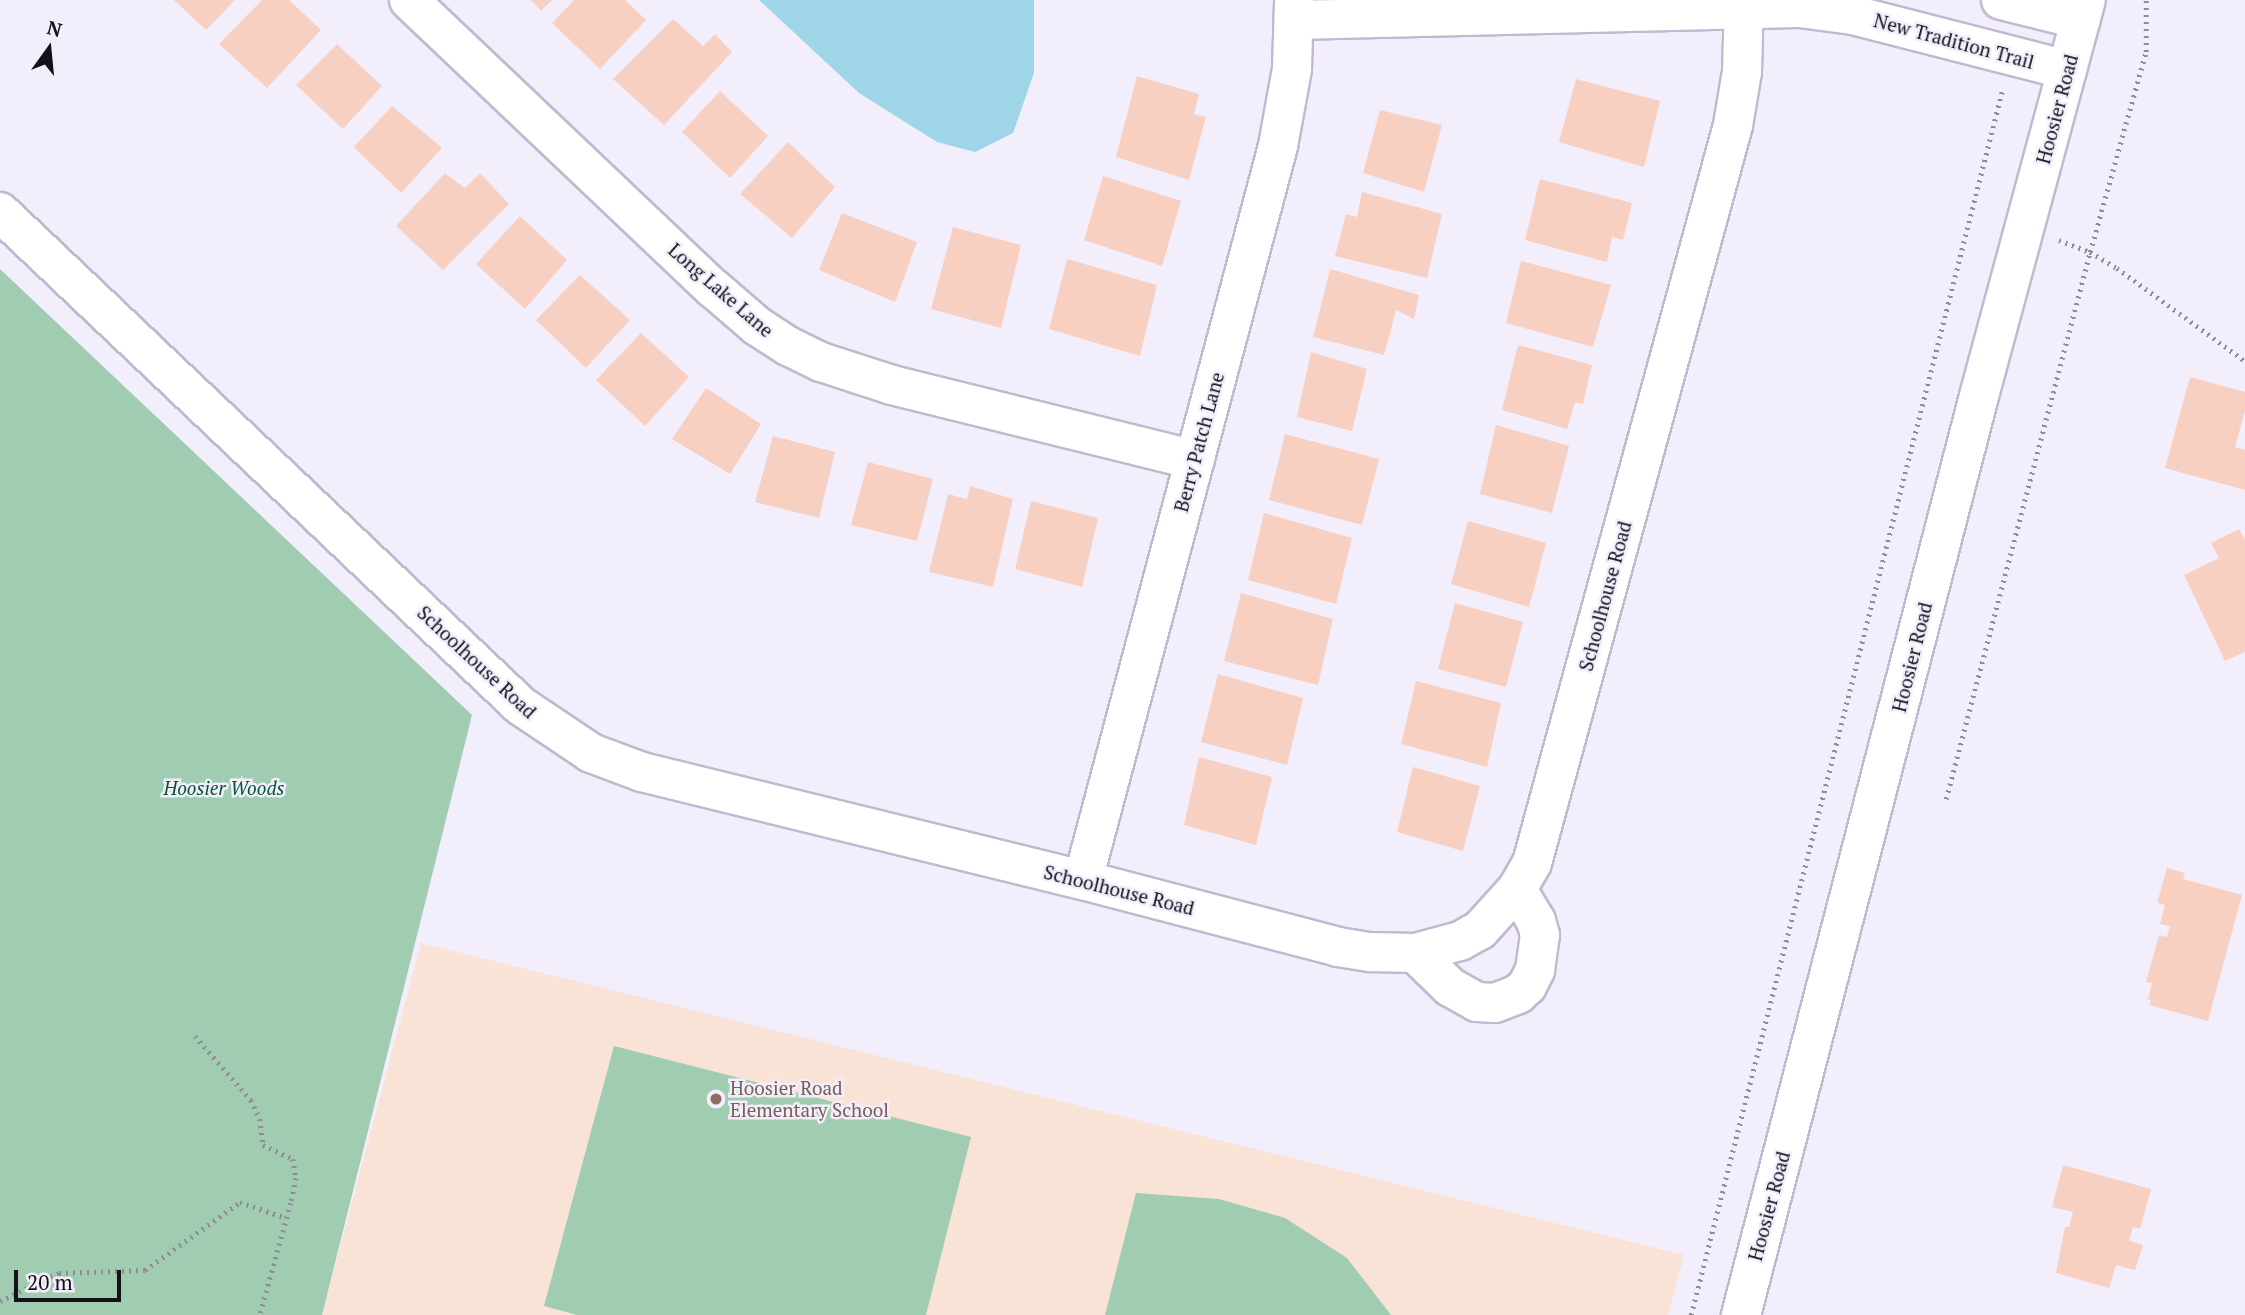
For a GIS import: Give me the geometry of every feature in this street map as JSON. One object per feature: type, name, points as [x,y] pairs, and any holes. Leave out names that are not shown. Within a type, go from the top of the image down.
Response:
[{"type":"street","name":"Long Lake Lane","points":[[409,0],[713,288],[757,326],[788,346],[821,362],[892,385],[1195,460]]},
{"type":"street","points":[[2001,0],[2083,10]]},
{"type":"street","name":"New Tradition Trail","points":[[1295,10],[1744,4],[1799,8],[1853,15],[2067,70]]},
{"type":"street","name":"Schoolhouse Road","points":[[0,212],[521,706],[559,734],[591,752],[642,772],[1083,880],[1338,947],[1382,953],[1415,953],[1460,941],[1480,930],[1517,890],[1532,863],[1732,124],[1742,72],[1744,4]]},
{"type":"street","name":"Berry Patch Lane","points":[[1083,880],[1278,146],[1292,72],[1295,10]]},
{"type":"street","name":"Hoosier Road","points":[[1741,1315],[2083,10]]},
{"type":"street","points":[[1415,953],[1450,988],[1477,1002],[1495,1003],[1518,993],[1527,986],[1535,970],[1540,935],[1536,921],[1517,890]]},
{"type":"path","points":[[1946,799],[2090,252],[2146,52],[2146,0]]},
{"type":"path","points":[[1691,1315],[1995,107],[2015,57]]},
{"type":"path","points":[[2024,229],[2090,252],[2152,292],[2245,361]]},
{"type":"path","points":[[195,1036],[251,1100],[260,1119],[262,1145],[293,1158],[296,1178],[260,1315]]},
{"type":"path","points":[[0,1301],[59,1273],[145,1270],[240,1202],[286,1218]]},
{"type":"shaded area","name":"Hoosier Road Elementary School","points":[[421,943],[1684,1255],[1668,1315],[322,1315]]},
{"type":"green space","name":"Hoosier Woods","points":[[0,269],[472,715],[322,1315],[0,1315]]},
{"type":"green space","points":[[614,1046],[971,1137],[926,1315],[577,1315],[544,1306]]},
{"type":"green space","points":[[1136,1193],[1219,1199],[1285,1218],[1347,1258],[1391,1315],[1105,1315]]},
{"type":"water","points":[[759,0],[1034,0],[1034,73],[1013,133],[975,152],[937,142],[859,93]]},
{"type":"building","points":[[174,0],[235,0],[206,30]]},
{"type":"building","points":[[262,0],[289,0],[321,30],[267,88],[219,44]]},
{"type":"building","points":[[531,0],[552,0],[541,11]]},
{"type":"building","points":[[574,0],[625,0],[646,20],[600,69],[552,23]]},
{"type":"building","points":[[673,19],[703,46],[715,34],[732,52],[664,125],[613,79]]},
{"type":"building","points":[[337,44],[382,86],[343,129],[296,85]]},
{"type":"building","points":[[1137,76],[1199,94],[1194,114],[1206,117],[1189,180],[1116,157]]},
{"type":"building","points":[[1576,79],[1660,101],[1644,167],[1559,142]]},
{"type":"building","points":[[720,91],[768,136],[730,178],[682,132]]},
{"type":"building","points":[[392,106],[442,148],[401,193],[354,147]]},
{"type":"building","points":[[1380,110],[1442,125],[1424,192],[1363,173]]},
{"type":"building","points":[[788,142],[835,187],[792,238],[740,194]]},
{"type":"building","points":[[445,173],[465,188],[480,173],[509,204],[443,270],[396,226]]},
{"type":"building","points":[[1103,176],[1181,201],[1162,266],[1084,240]]},
{"type":"building","points":[[1540,179],[1632,203],[1623,240],[1612,237],[1607,262],[1525,240]]},
{"type":"building","points":[[1362,192],[1442,214],[1427,278],[1335,256],[1346,214],[1357,217]]},
{"type":"building","points":[[842,213],[917,242],[895,302],[819,270]]},
{"type":"building","points":[[520,216],[567,260],[525,309],[476,264]]},
{"type":"building","points":[[953,227],[1021,245],[1001,328],[931,309]]},
{"type":"building","points":[[1067,259],[1157,285],[1140,356],[1049,329]]},
{"type":"building","points":[[1521,261],[1611,285],[1593,347],[1506,323]]},
{"type":"building","points":[[1330,269],[1419,295],[1414,319],[1396,310],[1384,355],[1313,337]]},
{"type":"building","points":[[580,275],[630,320],[586,368],[536,320]]},
{"type":"building","points":[[641,333],[689,377],[645,426],[596,380]]},
{"type":"building","points":[[1518,345],[1592,365],[1583,404],[1575,402],[1567,429],[1502,410]]},
{"type":"building","points":[[1311,352],[1367,369],[1352,431],[1297,417]]},
{"type":"building","points":[[2190,377],[2245,392],[2245,411],[2235,447],[2245,450],[2245,490],[2165,468]]},
{"type":"building","points":[[706,388],[761,424],[730,474],[672,439]]},
{"type":"building","points":[[1496,425],[1569,446],[1552,513],[1480,494]]},
{"type":"building","points":[[1285,434],[1379,459],[1362,525],[1269,500]]},
{"type":"building","points":[[773,436],[835,452],[819,518],[755,502]]},
{"type":"building","points":[[868,462],[933,479],[917,541],[851,525]]},
{"type":"building","points":[[970,486],[1013,499],[993,587],[929,572],[948,494],[967,499]]},
{"type":"building","points":[[1031,501],[1098,518],[1082,587],[1015,569]]},
{"type":"building","points":[[1264,513],[1352,538],[1336,604],[1248,580]]},
{"type":"building","points":[[1468,521],[1546,543],[1529,607],[1451,584]]},
{"type":"building","points":[[2239,529],[2245,540],[2245,652],[2225,661],[2184,575],[2219,558],[2211,543]]},
{"type":"building","points":[[1241,593],[1333,619],[1318,685],[1224,661]]},
{"type":"building","points":[[1455,603],[1523,622],[1506,687],[1438,669]]},
{"type":"building","points":[[1218,674],[1303,698],[1287,765],[1201,742]]},
{"type":"building","points":[[1416,681],[1501,703],[1487,767],[1401,744]]},
{"type":"building","points":[[1199,757],[1272,777],[1256,845],[1184,825]]},
{"type":"building","points":[[1413,767],[1480,786],[1463,851],[1397,832]]},
{"type":"building","points":[[2167,868],[2185,873],[2183,879],[2242,895],[2208,1021],[2149,1005],[2152,983],[2146,982],[2159,935],[2167,937],[2170,926],[2160,924],[2165,905],[2157,903]]},
{"type":"building","points":[[2063,1165],[2151,1189],[2140,1229],[2133,1227],[2129,1241],[2143,1245],[2135,1270],[2116,1265],[2109,1288],[2056,1273],[2065,1227],[2069,1227],[2073,1212],[2052,1207]]},
{"type":"place","name":"Hoosier Road Elementary School","points":[[716,1099]]}]
